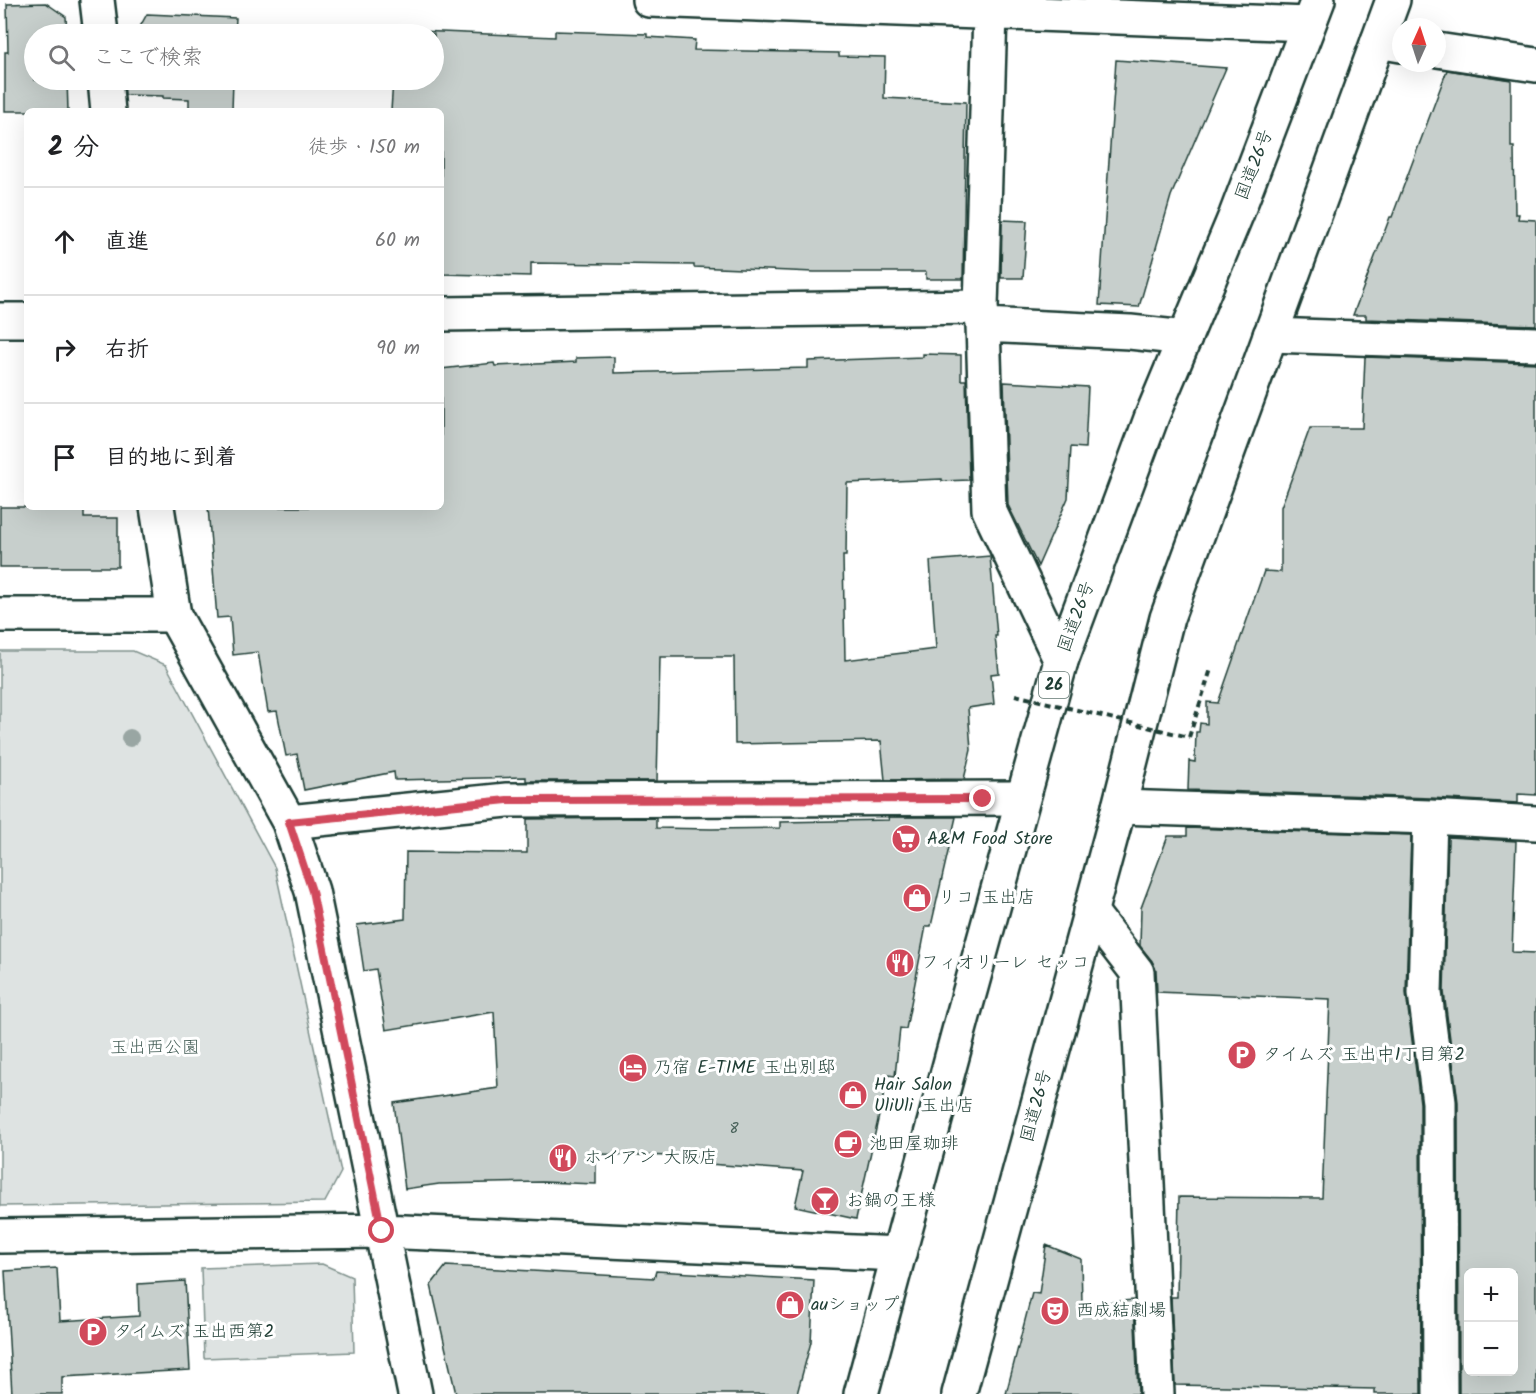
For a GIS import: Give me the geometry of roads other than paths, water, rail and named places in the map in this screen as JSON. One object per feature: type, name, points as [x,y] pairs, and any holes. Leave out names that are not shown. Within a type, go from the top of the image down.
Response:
[{"type":"main road","points":[[97,0],[99,24]]},
{"type":"main road","points":[[649,0],[917,6],[990,13],[1313,12]]},
{"type":"main road","name":"国道26号","points":[[959,1394],[1119,807],[1167,618],[1270,335],[1389,43],[1393,0]]},
{"type":"main road","name":"国道26号","points":[[861,1394],[1061,661],[1152,416],[1236,215],[1313,12]]},
{"type":"main road","points":[[990,13],[982,316],[989,510],[1061,661]]},
{"type":"main road","points":[[1446,51],[1536,65]]},
{"type":"main road","points":[[106,90],[108,108]]},
{"type":"main road","points":[[444,314],[982,316],[1185,338]]},
{"type":"main road","points":[[0,320],[24,320]]},
{"type":"main road","points":[[1270,335],[1536,344]]},
{"type":"main road","points":[[157,510],[174,615],[289,822],[312,891],[415,1394]]},
{"type":"main road","points":[[0,615],[174,615]]},
{"type":"main road","points":[[289,822],[507,800],[1022,798]]},
{"type":"main road","points":[[1119,807],[1430,817],[1536,823]]},
{"type":"main road","points":[[1430,817],[1425,993],[1439,1102],[1440,1394]]},
{"type":"main road","points":[[1090,911],[1137,972],[1157,1394]]},
{"type":"main road","points":[[0,1236],[382,1231],[899,1254]]},
{"type":"place","name":"A&M Food Store","points":[[906,839]]},
{"type":"place","name":"リコ 玉出店","points":[[917,898]]},
{"type":"place","name":"フィオリーレ セッコ","points":[[900,963]]},
{"type":"place","name":"タイムズ 玉出中1丁目第2","points":[[1242,1055]]},
{"type":"place","name":"乃宿 E-TIME 玉出別邸","points":[[633,1068]]},
{"type":"place","name":"Hair Salon UliUli 玉出店","points":[[853,1095]]},
{"type":"place","name":"池田屋珈琲","points":[[848,1144]]},
{"type":"place","name":"ホイアン 大阪店","points":[[563,1158]]},
{"type":"place","name":"お鍋の王様","points":[[825,1201]]},
{"type":"place","name":"auショップ","points":[[790,1305]]},
{"type":"place","name":"西成結劇場","points":[[1055,1311]]},
{"type":"place","name":"タイムズ 玉出西第2","points":[[93,1332]]},
{"type":"park label","name":"玉出西公園","points":[[155,1048]]}]
